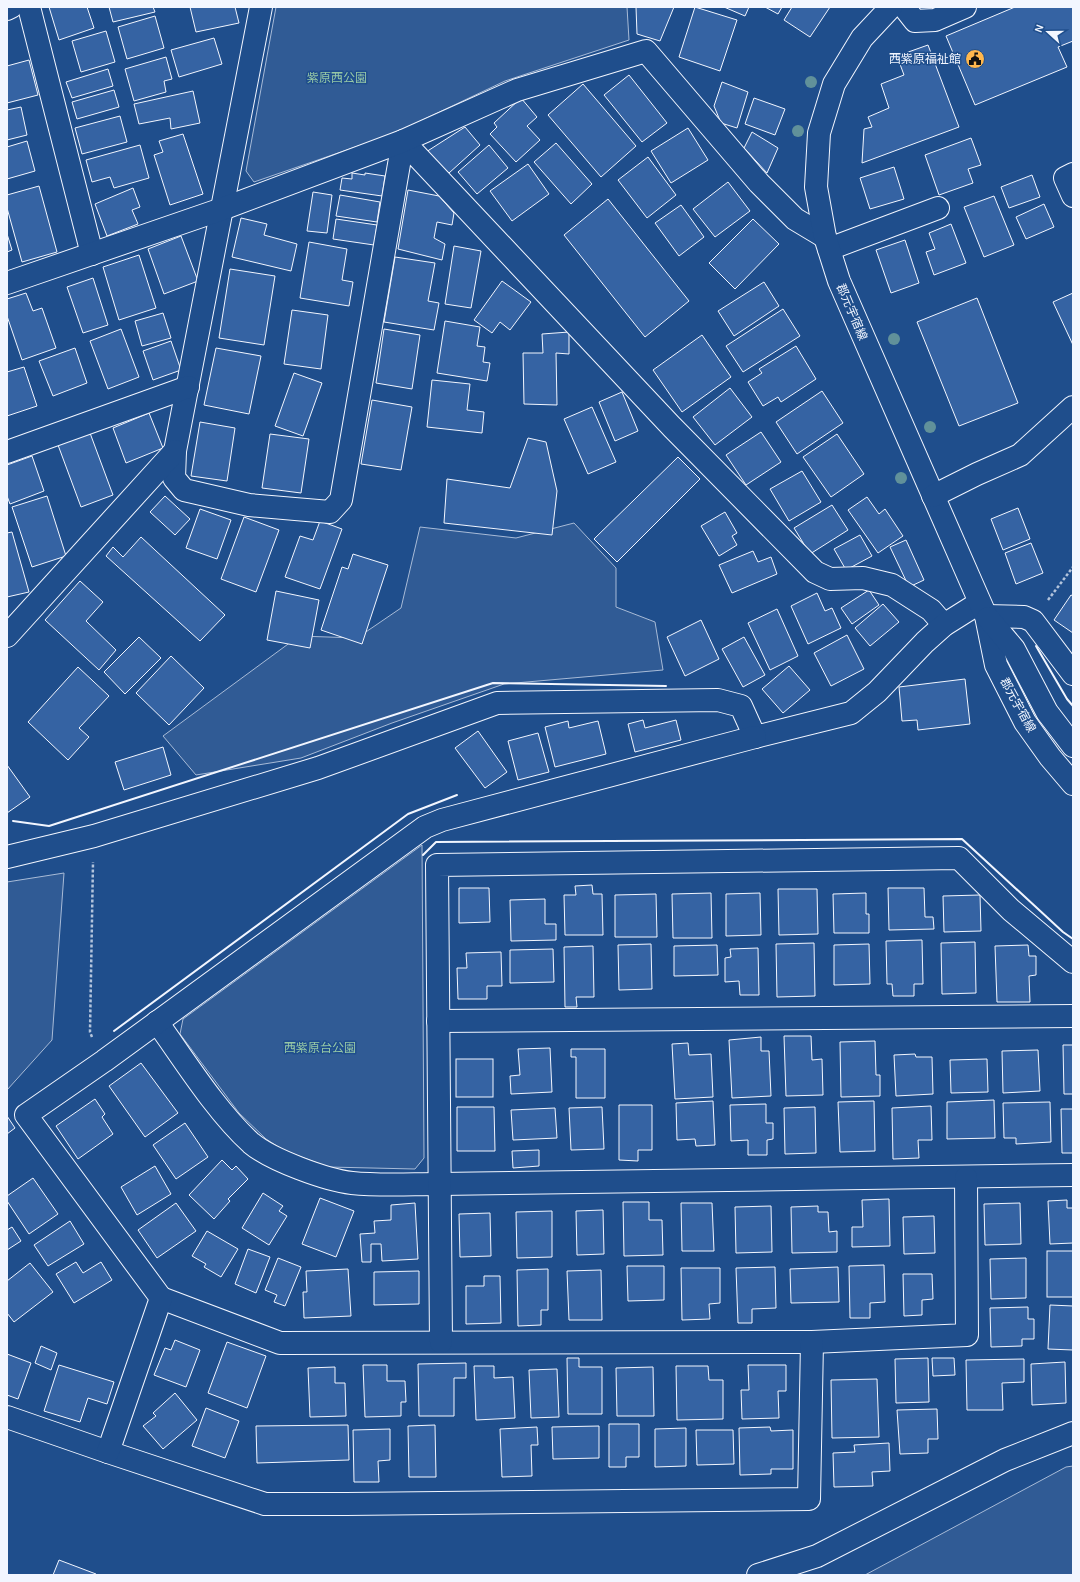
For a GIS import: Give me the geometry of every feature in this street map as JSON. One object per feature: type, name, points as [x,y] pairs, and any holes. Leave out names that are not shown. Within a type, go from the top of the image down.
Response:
[{"type":"street","points":[[7,8],[11,7]]},
{"type":"street","points":[[29,7],[92,254]]},
{"type":"street","points":[[261,7],[175,451],[174,478],[184,490],[249,505],[330,512],[341,500],[403,142]]},
{"type":"street","name":"郡元宇宿線","points":[[891,7],[862,38],[834,84],[819,134],[816,187],[827,243],[839,281],[983,610],[996,665],[1025,722],[1050,757],[1073,784]]},
{"type":"street","points":[[904,7],[915,21],[935,20],[965,7]]},
{"type":"street","points":[[7,282],[222,209],[403,142],[517,90],[646,51],[759,183],[795,219],[827,243],[938,208]]},
{"type":"street","points":[[403,142],[672,427],[815,572],[830,579],[863,578],[892,585],[931,610],[944,625]]},
{"type":"street","points":[[1073,174],[1065,178],[1073,196]]},
{"type":"street","points":[[7,452],[188,386]]},
{"type":"street","points":[[933,496],[1020,455],[1073,407]]},
{"type":"street","points":[[7,636],[175,451]]},
{"type":"street","points":[[966,1178],[967,1335],[812,1342],[280,1343],[161,1298],[26,1115],[104,1061],[425,827],[442,820],[851,713],[877,692],[925,642],[944,625],[983,610],[1024,616],[1033,621],[1073,674]]},
{"type":"street","name":"郡元宇宿線","points":[[983,610],[1014,649],[1047,712],[1073,746]]},
{"type":"street","points":[[7,857],[94,836],[318,768],[497,703],[718,700],[741,706],[755,737]]},
{"type":"street","points":[[441,1342],[437,865],[959,858],[1011,910],[1073,962]]},
{"type":"street","points":[[438,1021],[1073,1016]]},
{"type":"street","points":[[157,1022],[224,1115],[252,1144],[281,1161],[317,1175],[351,1183],[440,1184],[1073,1176]]},
{"type":"street","points":[[108,1452],[161,1298]]},
{"type":"street","points":[[7,1417],[265,1504],[809,1499],[812,1342]]},
{"type":"street","points":[[758,1575],[817,1556],[1005,1460],[1073,1433]]},
{"type":"path","points":[[1033,621],[1073,567]]},
{"type":"path","points":[[94,836],[90,1032],[104,1061]]},
{"type":"shaded area","name":"紫原西公園","points":[[276,7],[627,7],[629,40],[505,81],[393,134],[254,182],[246,171]]},
{"type":"shaded area","points":[[574,523],[616,568],[616,607],[655,622],[663,670],[504,684],[392,723],[301,758],[196,775],[163,736],[299,636],[357,638],[401,608],[420,527],[516,538]]},
{"type":"shaded area","name":"西紫原台公園","points":[[422,845],[424,1158],[415,1169],[328,1167],[283,1150],[266,1139],[239,1113],[180,1034],[183,1019]]},
{"type":"shaded area","points":[[64,873],[52,1040],[7,1090],[7,882]]},
{"type":"shaded area","points":[[1073,1466],[1073,1575],[865,1575],[1066,1467]]},
{"type":"building","points":[[49,7],[87,7],[94,28],[59,40]]},
{"type":"building","points":[[109,7],[153,7],[155,12],[113,22]]},
{"type":"building","points":[[190,7],[235,7],[239,23],[196,32]]},
{"type":"building","points":[[636,7],[674,7],[660,41],[637,34]]},
{"type":"building","points":[[695,7],[737,20],[720,71],[679,57]]},
{"type":"building","points":[[724,7],[749,7],[745,16]]},
{"type":"building","points":[[765,7],[782,7],[778,14]]},
{"type":"building","points":[[792,7],[830,7],[810,37],[784,20]]},
{"type":"building","points":[[1015,7],[1073,7],[1073,41],[1058,47],[1067,67],[975,105],[946,36]]},
{"type":"building","points":[[155,16],[164,48],[127,59],[118,27]]},
{"type":"building","points":[[106,31],[115,62],[81,72],[72,41]]},
{"type":"building","points":[[214,38],[222,64],[179,77],[171,50]]},
{"type":"building","points":[[928,45],[959,127],[862,163],[864,129],[872,127],[868,117],[889,108],[881,84],[904,75],[897,56]]},
{"type":"building","points":[[166,57],[172,79],[164,81],[166,92],[134,101],[125,69]]},
{"type":"building","points":[[29,60],[38,95],[7,103],[7,66]]},
{"type":"building","points":[[108,69],[113,86],[72,98],[66,82]]},
{"type":"building","points":[[629,75],[667,123],[642,142],[604,95]]},
{"type":"building","points":[[722,82],[748,92],[737,128],[721,123],[714,106]]},
{"type":"building","points":[[583,84],[636,146],[601,177],[548,115]]},
{"type":"building","points":[[114,90],[119,107],[77,119],[72,102]]},
{"type":"building","points":[[193,91],[200,123],[171,129],[170,118],[139,124],[134,104]]},
{"type":"building","points":[[521,98],[537,117],[527,126],[540,140],[516,162],[490,134],[497,127],[494,123]]},
{"type":"building","points":[[754,98],[785,109],[775,135],[745,124]]},
{"type":"building","points":[[21,107],[27,135],[7,140],[7,110]]},
{"type":"building","points":[[120,116],[127,142],[82,154],[75,128]]},
{"type":"building","points":[[465,127],[480,145],[449,173],[426,152]]},
{"type":"building","points":[[688,128],[708,160],[671,183],[651,151]]},
{"type":"building","points":[[752,132],[778,148],[767,173],[744,148]]},
{"type":"building","points":[[183,134],[203,194],[170,205],[154,155],[163,152],[159,141]]},
{"type":"building","points":[[971,138],[981,165],[968,169],[973,183],[939,195],[925,155]]},
{"type":"building","points":[[27,141],[35,171],[7,179],[7,147]]},
{"type":"building","points":[[556,143],[592,184],[571,204],[534,162]]},
{"type":"building","points":[[140,145],[149,178],[114,188],[110,177],[92,182],[86,160]]},
{"type":"building","points":[[489,145],[508,168],[477,194],[458,172]]},
{"type":"building","points":[[648,157],[676,195],[647,218],[618,180]]},
{"type":"building","points":[[528,164],[549,194],[512,221],[490,191]]},
{"type":"building","points":[[894,167],[904,199],[870,209],[860,178]]},
{"type":"building","points":[[352,173],[385,176],[382,196],[340,190],[342,178],[352,179]]},
{"type":"building","points":[[1032,175],[1040,197],[1009,208],[1001,187]]},
{"type":"building","points":[[728,182],[750,211],[715,237],[693,209]]},
{"type":"building","points":[[39,186],[57,252],[22,262],[7,208],[7,195]]},
{"type":"building","points":[[133,188],[140,207],[132,210],[138,224],[107,236],[95,204]]},
{"type":"building","points":[[408,190],[439,196],[454,213],[452,225],[437,222],[434,238],[445,244],[442,260],[398,249]]},
{"type":"building","points":[[313,192],[332,195],[327,233],[307,231]]},
{"type":"building","points":[[340,195],[380,202],[377,222],[336,216]]},
{"type":"building","points":[[994,196],[1014,245],[984,257],[964,207]]},
{"type":"building","points":[[608,199],[689,301],[645,337],[564,235]]},
{"type":"building","points":[[1044,204],[1054,227],[1026,239],[1016,217]]},
{"type":"building","points":[[681,205],[704,237],[679,256],[655,223]]},
{"type":"building","points":[[241,218],[267,224],[264,235],[297,244],[291,271],[232,257]]},
{"type":"building","points":[[336,219],[377,225],[374,245],[333,239]]},
{"type":"building","points":[[753,219],[779,244],[735,289],[709,263]]},
{"type":"building","points":[[951,224],[966,263],[934,275],[926,252],[935,249],[929,233]]},
{"type":"building","points":[[7,234],[12,250],[7,252]]},
{"type":"building","points":[[181,236],[198,281],[164,294],[148,249]]},
{"type":"building","points":[[905,240],[919,283],[891,293],[876,250]]},
{"type":"building","points":[[309,242],[347,249],[342,280],[353,282],[349,306],[300,298]]},
{"type":"building","points":[[454,246],[481,251],[471,308],[445,304]]},
{"type":"building","points":[[139,255],[156,308],[119,320],[103,267]]},
{"type":"building","points":[[395,257],[435,263],[428,301],[439,303],[434,330],[384,322]]},
{"type":"building","points":[[230,269],[275,276],[264,345],[219,338]]},
{"type":"building","points":[[93,278],[108,325],[83,333],[67,287]]},
{"type":"building","points":[[502,281],[531,302],[510,330],[500,322],[492,333],[474,320]]},
{"type":"building","points":[[764,282],[779,306],[734,336],[718,311]]},
{"type":"building","points":[[26,293],[33,311],[42,308],[56,348],[22,360],[7,316],[7,299]]},
{"type":"building","points":[[1073,293],[1073,345],[1053,302]]},
{"type":"building","points":[[977,298],[1018,403],[959,426],[917,322]]},
{"type":"building","points":[[783,309],[800,336],[743,372],[726,346]]},
{"type":"building","points":[[292,310],[328,315],[321,369],[284,364]]},
{"type":"building","points":[[163,313],[171,338],[142,346],[135,321]]},
{"type":"building","points":[[445,321],[480,327],[477,346],[485,347],[483,362],[490,363],[487,381],[437,373]]},
{"type":"building","points":[[121,329],[139,377],[108,389],[90,341]]},
{"type":"building","points":[[384,329],[420,335],[412,389],[376,383]]},
{"type":"building","points":[[569,332],[569,354],[556,353],[557,405],[524,404],[523,353],[543,353],[542,334]]},
{"type":"building","points":[[702,335],[731,377],[682,412],[653,370]]},
{"type":"building","points":[[171,341],[181,370],[153,380],[143,351]]},
{"type":"building","points":[[796,346],[816,379],[781,402],[778,397],[763,406],[748,382],[762,373],[759,369]]},
{"type":"building","points":[[75,348],[87,383],[53,396],[39,361]]},
{"type":"building","points":[[216,348],[261,356],[249,414],[204,405]]},
{"type":"building","points":[[24,367],[37,406],[7,416],[7,372]]},
{"type":"building","points":[[294,373],[322,383],[303,436],[275,426]]},
{"type":"building","points":[[432,380],[470,384],[467,410],[484,412],[482,433],[427,427]]},
{"type":"building","points":[[730,388],[752,417],[715,445],[693,417]]},
{"type":"building","points":[[822,391],[843,423],[797,454],[776,422]]},
{"type":"building","points":[[622,392],[638,431],[615,441],[599,402]]},
{"type":"building","points":[[372,400],[412,407],[401,470],[361,464]]},
{"type":"building","points":[[592,407],[616,462],[588,474],[564,419]]},
{"type":"building","points":[[149,413],[163,448],[126,463],[113,428]]},
{"type":"building","points":[[200,422],[235,428],[227,481],[191,476]]},
{"type":"building","points":[[761,432],[781,462],[746,485],[726,455]]},
{"type":"building","points":[[90,433],[113,495],[81,507],[58,445]]},
{"type":"building","points":[[270,434],[309,439],[301,493],[262,488]]},
{"type":"building","points":[[837,434],[864,474],[831,497],[803,457]]},
{"type":"building","points":[[528,438],[546,442],[557,491],[552,535],[444,523],[447,479],[510,488]]},
{"type":"building","points":[[32,456],[44,491],[10,504],[7,496],[7,465]]},
{"type":"building","points":[[678,457],[700,479],[617,562],[594,539]]},
{"type":"building","points":[[802,471],[821,502],[789,521],[770,489]]},
{"type":"building","points":[[47,496],[66,556],[32,567],[12,507]]},
{"type":"building","points":[[165,496],[190,519],[175,535],[150,512]]},
{"type":"building","points":[[867,497],[879,514],[885,509],[903,536],[878,553],[848,510]]},
{"type":"building","points":[[832,505],[848,530],[810,554],[794,528]]},
{"type":"building","points":[[1018,508],[1030,539],[1003,550],[991,519]]},
{"type":"building","points":[[200,509],[231,520],[217,559],[186,548]]},
{"type":"building","points":[[725,512],[737,533],[732,536],[737,545],[719,556],[701,526]]},
{"type":"building","points":[[244,517],[279,530],[256,592],[221,579]]},
{"type":"building","points":[[320,521],[342,529],[320,589],[285,577],[300,536],[313,540]]},
{"type":"building","points":[[12,532],[29,592],[7,597],[7,533]]},
{"type":"building","points":[[860,535],[872,556],[846,570],[834,549]]},
{"type":"building","points":[[141,537],[225,615],[200,641],[106,556],[113,547],[123,557]]},
{"type":"building","points":[[906,540],[924,580],[909,587],[890,547]]},
{"type":"building","points":[[1031,543],[1043,573],[1016,584],[1005,553]]},
{"type":"building","points":[[753,551],[758,562],[771,557],[777,574],[732,593],[719,565]]},
{"type":"building","points":[[353,554],[388,565],[362,644],[321,630],[342,567],[348,569]]},
{"type":"building","points":[[80,581],[103,602],[86,621],[116,650],[99,670],[45,620]]},
{"type":"building","points":[[869,590],[879,605],[852,624],[841,608]]},
{"type":"building","points":[[276,591],[319,600],[310,648],[267,640]]},
{"type":"building","points":[[817,593],[825,611],[832,608],[841,628],[808,644],[791,606]]},
{"type":"building","points":[[1071,595],[1073,596],[1073,633],[1054,620]]},
{"type":"building","points":[[883,604],[899,622],[870,646],[855,628]]},
{"type":"building","points":[[777,609],[798,656],[770,670],[748,623]]},
{"type":"building","points":[[701,620],[719,659],[685,676],[667,637]]},
{"type":"building","points":[[847,635],[864,669],[831,686],[814,653]]},
{"type":"building","points":[[139,637],[161,658],[125,694],[104,672]]},
{"type":"building","points":[[744,637],[765,675],[743,687],[722,649]]},
{"type":"building","points":[[171,656],[204,688],[169,725],[136,693]]},
{"type":"building","points":[[789,666],[810,690],[783,713],[762,689]]},
{"type":"building","points":[[78,667],[109,696],[79,728],[89,737],[68,760],[28,722]]},
{"type":"building","points":[[965,679],[970,724],[918,730],[917,720],[902,721],[899,687]]},
{"type":"building","points":[[643,720],[645,728],[676,720],[681,740],[635,752],[628,724]]},
{"type":"building","points":[[568,721],[569,728],[598,721],[606,754],[555,767],[545,727]]},
{"type":"building","points":[[478,731],[507,772],[485,788],[455,748]]},
{"type":"building","points":[[538,733],[549,772],[518,780],[508,741]]},
{"type":"building","points":[[163,747],[171,775],[124,790],[115,762]]},
{"type":"building","points":[[7,765],[30,797],[7,813]]},
{"type":"building","points":[[592,885],[593,894],[602,894],[603,935],[565,935],[564,895],[576,895],[575,886]]},
{"type":"building","points":[[459,888],[489,888],[490,922],[459,923]]},
{"type":"building","points":[[888,888],[924,888],[925,917],[933,917],[934,929],[889,930]]},
{"type":"building","points":[[778,889],[817,889],[818,934],[779,935]]},
{"type":"building","points":[[711,893],[712,938],[673,938],[672,894]]},
{"type":"building","points":[[760,893],[761,935],[726,936],[726,894]]},
{"type":"building","points":[[866,893],[866,914],[869,914],[869,933],[834,933],[833,894]]},
{"type":"building","points":[[656,894],[657,937],[615,937],[615,895]]},
{"type":"building","points":[[980,895],[981,931],[944,932],[943,896]]},
{"type":"building","points":[[545,899],[545,924],[556,924],[556,940],[511,941],[510,900]]},
{"type":"building","points":[[922,940],[923,984],[914,984],[914,996],[893,996],[892,984],[887,984],[886,941]]},
{"type":"building","points":[[975,942],[976,993],[942,994],[941,943]]},
{"type":"building","points":[[814,943],[815,996],[777,997],[776,944]]},
{"type":"building","points":[[651,944],[652,989],[619,990],[618,945]]},
{"type":"building","points":[[869,944],[870,984],[834,985],[834,945]]},
{"type":"building","points":[[717,945],[718,975],[674,976],[674,946]]},
{"type":"building","points":[[1028,945],[1029,956],[1036,956],[1036,975],[1029,976],[1030,1002],[997,1002],[995,946]]},
{"type":"building","points":[[593,946],[594,997],[576,997],[577,1007],[565,1007],[564,947]]},
{"type":"building","points":[[758,948],[759,995],[740,995],[739,981],[725,982],[725,958],[731,957],[730,949]]},
{"type":"building","points":[[553,949],[554,982],[510,983],[510,950]]},
{"type":"building","points":[[501,952],[502,986],[487,986],[487,999],[458,999],[457,968],[467,968],[466,953]]},
{"type":"building","points":[[784,1036],[811,1036],[812,1060],[822,1059],[823,1095],[786,1096]]},
{"type":"building","points":[[761,1037],[761,1051],[769,1051],[771,1096],[732,1098],[729,1040]]},
{"type":"building","points":[[875,1041],[876,1075],[880,1075],[880,1096],[841,1097],[840,1042]]},
{"type":"building","points":[[688,1043],[689,1055],[711,1054],[713,1097],[675,1099],[672,1044]]},
{"type":"building","points":[[1063,1045],[1073,1045],[1073,1094],[1064,1094]]},
{"type":"building","points":[[550,1048],[552,1092],[511,1094],[510,1076],[520,1075],[518,1049]]},
{"type":"building","points":[[571,1049],[605,1049],[605,1098],[576,1098],[576,1057],[571,1057]]},
{"type":"building","points":[[1038,1050],[1040,1091],[1003,1093],[1002,1051]]},
{"type":"building","points":[[915,1054],[916,1057],[932,1057],[933,1094],[896,1096],[894,1055]]},
{"type":"building","points":[[456,1059],[493,1059],[493,1097],[456,1097]]},
{"type":"building","points":[[987,1059],[988,1092],[951,1093],[950,1060]]},
{"type":"building","points":[[141,1063],[178,1113],[145,1137],[109,1086]]},
{"type":"building","points":[[95,1099],[105,1114],[102,1117],[113,1134],[78,1159],[56,1126]]},
{"type":"building","points":[[994,1100],[995,1138],[947,1139],[947,1102]]},
{"type":"building","points":[[713,1101],[715,1145],[696,1146],[695,1139],[677,1140],[676,1103]]},
{"type":"building","points":[[874,1101],[875,1151],[840,1152],[838,1102]]},
{"type":"building","points":[[1050,1102],[1051,1142],[1016,1144],[1016,1138],[1004,1138],[1003,1103]]},
{"type":"building","points":[[766,1104],[766,1123],[773,1123],[773,1139],[767,1140],[767,1155],[748,1155],[748,1140],[731,1141],[730,1105]]},
{"type":"building","points":[[619,1105],[652,1105],[652,1150],[638,1150],[638,1161],[619,1160]]},
{"type":"building","points":[[931,1106],[932,1140],[918,1140],[919,1158],[893,1159],[892,1108]]},
{"type":"building","points":[[457,1107],[494,1107],[495,1151],[457,1151]]},
{"type":"building","points":[[602,1107],[604,1149],[571,1150],[569,1108]]},
{"type":"building","points":[[815,1107],[816,1153],[785,1154],[784,1108]]},
{"type":"building","points":[[555,1108],[557,1138],[513,1140],[511,1110]]},
{"type":"building","points":[[1061,1109],[1073,1109],[1073,1153],[1062,1153]]},
{"type":"building","points":[[7,1116],[15,1128],[7,1134]]},
{"type":"building","points":[[185,1123],[208,1157],[176,1179],[153,1145]]},
{"type":"building","points":[[539,1150],[539,1166],[513,1168],[512,1151]]},
{"type":"building","points":[[222,1160],[232,1170],[236,1166],[248,1179],[228,1199],[230,1201],[214,1219],[189,1195]]},
{"type":"building","points":[[155,1166],[171,1194],[137,1215],[121,1187]]},
{"type":"building","points":[[33,1178],[58,1214],[29,1234],[7,1201],[7,1196]]},
{"type":"building","points":[[263,1193],[283,1206],[279,1211],[287,1216],[269,1245],[242,1228]]},
{"type":"building","points":[[320,1198],[354,1211],[336,1257],[302,1244]]},
{"type":"building","points":[[889,1199],[890,1246],[852,1247],[852,1227],[863,1227],[862,1200]]},
{"type":"building","points":[[1067,1200],[1067,1208],[1073,1208],[1073,1243],[1050,1244],[1048,1201]]},
{"type":"building","points":[[623,1202],[649,1202],[649,1220],[662,1220],[663,1255],[624,1256]]},
{"type":"building","points":[[176,1203],[196,1231],[157,1258],[138,1230]]},
{"type":"building","points":[[415,1203],[418,1259],[382,1261],[381,1244],[371,1244],[371,1262],[362,1262],[360,1234],[375,1233],[374,1221],[391,1220],[391,1205]]},
{"type":"building","points":[[681,1203],[712,1203],[714,1251],[682,1251]]},
{"type":"building","points":[[1020,1203],[1021,1244],[985,1245],[984,1204]]},
{"type":"building","points":[[771,1206],[772,1252],[736,1253],[735,1207]]},
{"type":"building","points":[[818,1206],[818,1212],[828,1212],[829,1232],[837,1231],[837,1252],[792,1253],[791,1207]]},
{"type":"building","points":[[603,1210],[604,1254],[577,1255],[576,1211]]},
{"type":"building","points":[[552,1211],[552,1257],[517,1258],[516,1212]]},
{"type":"building","points":[[490,1213],[491,1256],[460,1257],[459,1214]]},
{"type":"building","points":[[934,1216],[935,1253],[904,1254],[903,1217]]},
{"type":"building","points":[[70,1221],[84,1244],[48,1266],[34,1245]]},
{"type":"building","points":[[12,1227],[21,1241],[7,1250],[7,1230]]},
{"type":"building","points":[[207,1231],[238,1249],[221,1277],[204,1267],[206,1264],[192,1256]]},
{"type":"building","points":[[248,1249],[270,1257],[256,1293],[235,1284]]},
{"type":"building","points":[[1047,1251],[1073,1251],[1073,1297],[1047,1297]]},
{"type":"building","points":[[278,1258],[301,1267],[285,1306],[274,1302],[277,1295],[265,1290]]},
{"type":"building","points":[[1026,1258],[1026,1298],[991,1299],[990,1259]]},
{"type":"building","points":[[76,1262],[83,1273],[101,1262],[112,1280],[74,1303],[56,1274]]},
{"type":"building","points":[[30,1263],[53,1292],[14,1322],[7,1313],[7,1281]]},
{"type":"building","points":[[884,1265],[885,1302],[870,1303],[870,1318],[850,1318],[849,1266]]},
{"type":"building","points":[[627,1266],[664,1266],[664,1300],[628,1301]]},
{"type":"building","points":[[775,1267],[776,1308],[752,1309],[752,1323],[738,1323],[736,1268]]},
{"type":"building","points":[[838,1267],[839,1302],[791,1303],[790,1269]]},
{"type":"building","points":[[681,1268],[720,1268],[720,1303],[709,1304],[710,1319],[682,1320]]},
{"type":"building","points":[[348,1269],[351,1316],[304,1318],[303,1292],[307,1292],[306,1271]]},
{"type":"building","points":[[548,1269],[548,1310],[541,1310],[541,1325],[518,1326],[517,1270]]},
{"type":"building","points":[[601,1270],[602,1320],[569,1320],[567,1271]]},
{"type":"building","points":[[419,1271],[419,1304],[374,1305],[374,1272]]},
{"type":"building","points":[[903,1274],[932,1274],[933,1299],[922,1300],[922,1315],[904,1316]]},
{"type":"building","points":[[484,1276],[500,1276],[501,1323],[466,1324],[466,1286],[484,1286]]},
{"type":"building","points":[[1050,1305],[1073,1306],[1073,1350],[1048,1349]]},
{"type":"building","points":[[1028,1307],[1028,1319],[1034,1319],[1034,1339],[1022,1339],[1022,1346],[991,1347],[990,1308]]},
{"type":"building","points":[[175,1340],[200,1350],[186,1387],[154,1375],[165,1348],[171,1350]]},
{"type":"building","points":[[227,1342],[266,1356],[247,1408],[208,1393]]},
{"type":"building","points":[[41,1346],[57,1353],[51,1370],[35,1363]]},
{"type":"building","points":[[7,1354],[31,1363],[18,1399],[7,1395]]},
{"type":"building","points":[[567,1358],[579,1358],[579,1367],[602,1367],[602,1414],[568,1414]]},
{"type":"building","points":[[928,1358],[929,1402],[896,1403],[895,1359]]},
{"type":"building","points":[[932,1358],[954,1358],[955,1375],[933,1376]]},
{"type":"building","points":[[1024,1359],[1024,1382],[1002,1383],[1003,1410],[967,1410],[966,1360]]},
{"type":"building","points":[[1065,1362],[1066,1403],[1032,1405],[1031,1364]]},
{"type":"building","points":[[466,1363],[466,1378],[454,1378],[454,1416],[419,1416],[418,1364]]},
{"type":"building","points":[[59,1365],[114,1382],[107,1404],[88,1398],[80,1422],[44,1411]]},
{"type":"building","points":[[363,1365],[387,1365],[387,1381],[405,1381],[406,1402],[401,1402],[401,1416],[365,1417]]},
{"type":"building","points":[[748,1365],[786,1365],[786,1391],[778,1391],[779,1418],[742,1419],[741,1390],[749,1390]]},
{"type":"building","points":[[474,1366],[494,1366],[494,1378],[513,1377],[515,1418],[476,1420]]},
{"type":"building","points":[[676,1366],[708,1366],[709,1380],[723,1380],[723,1419],[677,1420]]},
{"type":"building","points":[[335,1367],[335,1383],[345,1383],[346,1416],[310,1417],[308,1368]]},
{"type":"building","points":[[653,1367],[654,1416],[617,1416],[616,1368]]},
{"type":"building","points":[[557,1369],[559,1417],[531,1418],[529,1370]]},
{"type":"building","points":[[877,1379],[879,1437],[832,1438],[831,1380]]},
{"type":"building","points":[[175,1393],[197,1420],[163,1449],[143,1426],[156,1416],[153,1413]]},
{"type":"building","points":[[206,1408],[239,1421],[225,1458],[192,1446]]},
{"type":"building","points":[[937,1409],[938,1439],[928,1439],[928,1453],[900,1454],[897,1410]]},
{"type":"building","points":[[609,1424],[639,1424],[639,1457],[626,1457],[626,1467],[609,1467]]},
{"type":"building","points":[[348,1425],[349,1460],[257,1463],[256,1426]]},
{"type":"building","points":[[435,1425],[436,1477],[409,1477],[408,1426]]},
{"type":"building","points":[[599,1426],[599,1458],[553,1459],[552,1427]]},
{"type":"building","points":[[537,1427],[538,1445],[531,1445],[532,1476],[502,1477],[500,1429]]},
{"type":"building","points":[[770,1427],[771,1431],[793,1430],[793,1469],[771,1469],[771,1474],[740,1475],[739,1428]]},
{"type":"building","points":[[686,1428],[686,1466],[655,1467],[655,1429]]},
{"type":"building","points":[[390,1429],[390,1460],[378,1461],[379,1482],[354,1482],[353,1430]]},
{"type":"building","points":[[696,1430],[733,1430],[734,1464],[697,1465]]},
{"type":"building","points":[[889,1443],[890,1471],[872,1472],[873,1486],[834,1487],[833,1453],[855,1452],[854,1445]]},
{"type":"building","points":[[59,1560],[96,1574],[96,1575],[53,1575]]},
{"type":"wall","points":[[1036,646],[1067,699],[1073,706]]},
{"type":"wall","points":[[13,821],[49,826],[493,683],[666,686]]},
{"type":"wall","points":[[114,1031],[408,814],[457,795]]},
{"type":"wall","points":[[423,855],[436,842],[962,839],[1063,932],[1073,939]]},
{"type":"place","name":"西紫原福祉館","points":[[975,59]]}]
